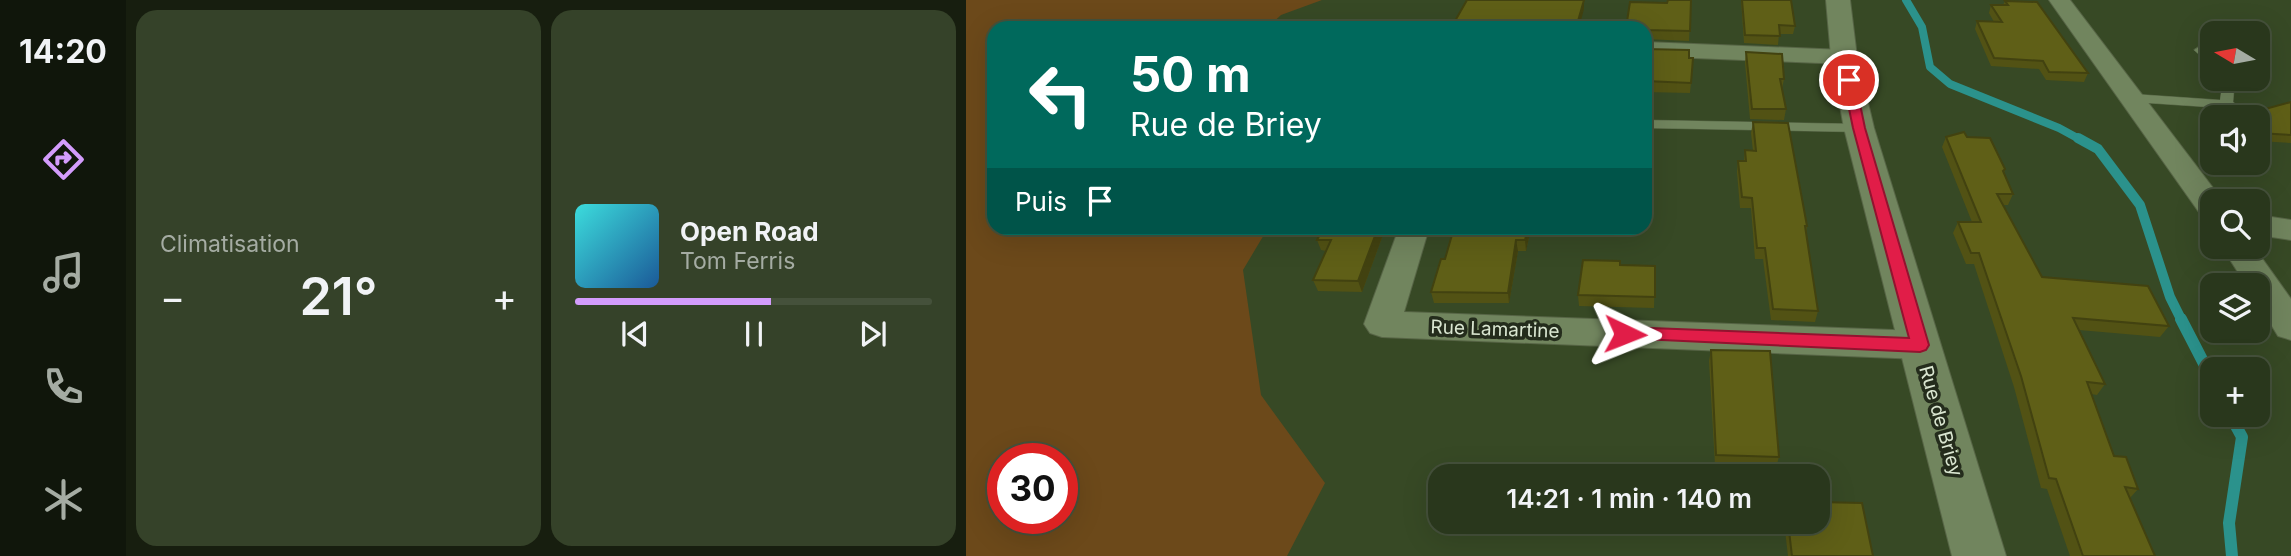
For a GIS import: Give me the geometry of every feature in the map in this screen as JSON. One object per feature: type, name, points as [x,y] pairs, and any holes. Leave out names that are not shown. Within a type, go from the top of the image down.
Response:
[{"type":"street","name":"Rue de Briey","points":[[1839,0],[1844,57],[1859,128],[1979,556]]},
{"type":"street","points":[[2059,0],[2200,191]]},
{"type":"street","points":[[1652,49],[1844,57]]},
{"type":"street","points":[[2270,227],[2291,230]]},
{"type":"street","name":"Rue Lamartine","points":[[1412,235],[1382,324],[1920,345]]},
{"type":"street","points":[[2246,259],[2291,327]]},
{"type":"lane","points":[[2133,98],[2227,104],[2228,91]]},
{"type":"lane","points":[[1652,124],[1859,128]]},
{"type":"shaded area","points":[[966,0],[1322,0],[1281,15],[1275,21],[987,21],[987,235],[1264,235],[1243,270],[1261,395],[1325,483],[1287,556],[966,556]]},
{"type":"building","points":[[1467,0],[1584,0],[1578,21],[1455,21]]},
{"type":"building","points":[[1668,0],[1691,0],[1690,31],[1652,30],[1652,21],[1627,21],[1630,2],[1667,3]]},
{"type":"building","points":[[1742,0],[1791,0],[1795,26],[1779,25],[1780,36],[1745,35]]},
{"type":"building","points":[[2005,1],[2037,2],[2088,73],[2049,72],[2043,61],[1994,58],[1977,21],[2002,22],[1991,5],[2008,5]]},
{"type":"building","points":[[1652,49],[1689,50],[1689,58],[1693,58],[1691,83],[1652,81]]},
{"type":"building","points":[[1746,52],[1782,54],[1784,79],[1780,79],[1786,109],[1752,109]]},
{"type":"building","points":[[2291,102],[2291,135],[2270,134],[2270,108]]},
{"type":"building","points":[[1753,122],[1788,123],[1807,226],[1818,311],[1773,309],[1765,248],[1757,248],[1752,198],[1742,197],[1738,161],[1746,161],[1745,150],[1756,151]]},
{"type":"building","points":[[1964,132],[1967,137],[1990,138],[2013,194],[1997,194],[2042,277],[2148,286],[2169,326],[2073,318],[2105,384],[2087,382],[2114,456],[2126,457],[2138,489],[2125,487],[2155,556],[2083,556],[2056,479],[2049,478],[2021,376],[1979,253],[1971,253],[1958,222],[1981,222],[1946,137]]},
{"type":"building","points":[[1320,235],[1375,235],[1358,281],[1313,280],[1331,240],[1317,240]]},
{"type":"building","points":[[1452,235],[1526,235],[1525,240],[1516,240],[1508,293],[1431,292],[1441,259],[1445,259]]},
{"type":"building","points":[[1583,260],[1655,266],[1655,297],[1578,295]]},
{"type":"building","points":[[1711,350],[1770,351],[1779,457],[1716,455]]},
{"type":"building","points":[[1830,502],[1862,503],[1873,556],[1792,556],[1789,534],[1830,534]]},
{"type":"waterway","points":[[1906,0],[1922,27],[1930,67],[1950,84],[2059,128],[2081,140]]},
{"type":"waterway","points":[[2078,138],[2098,149],[2140,205],[2170,297],[2181,319]]},
{"type":"waterway","points":[[2181,319],[2201,357]]},
{"type":"waterway","points":[[2232,556],[2229,523],[2242,437],[2237,427]]},
{"type":"route","points":[[1625,334],[1920,345],[1859,128],[1849,80]]}]
